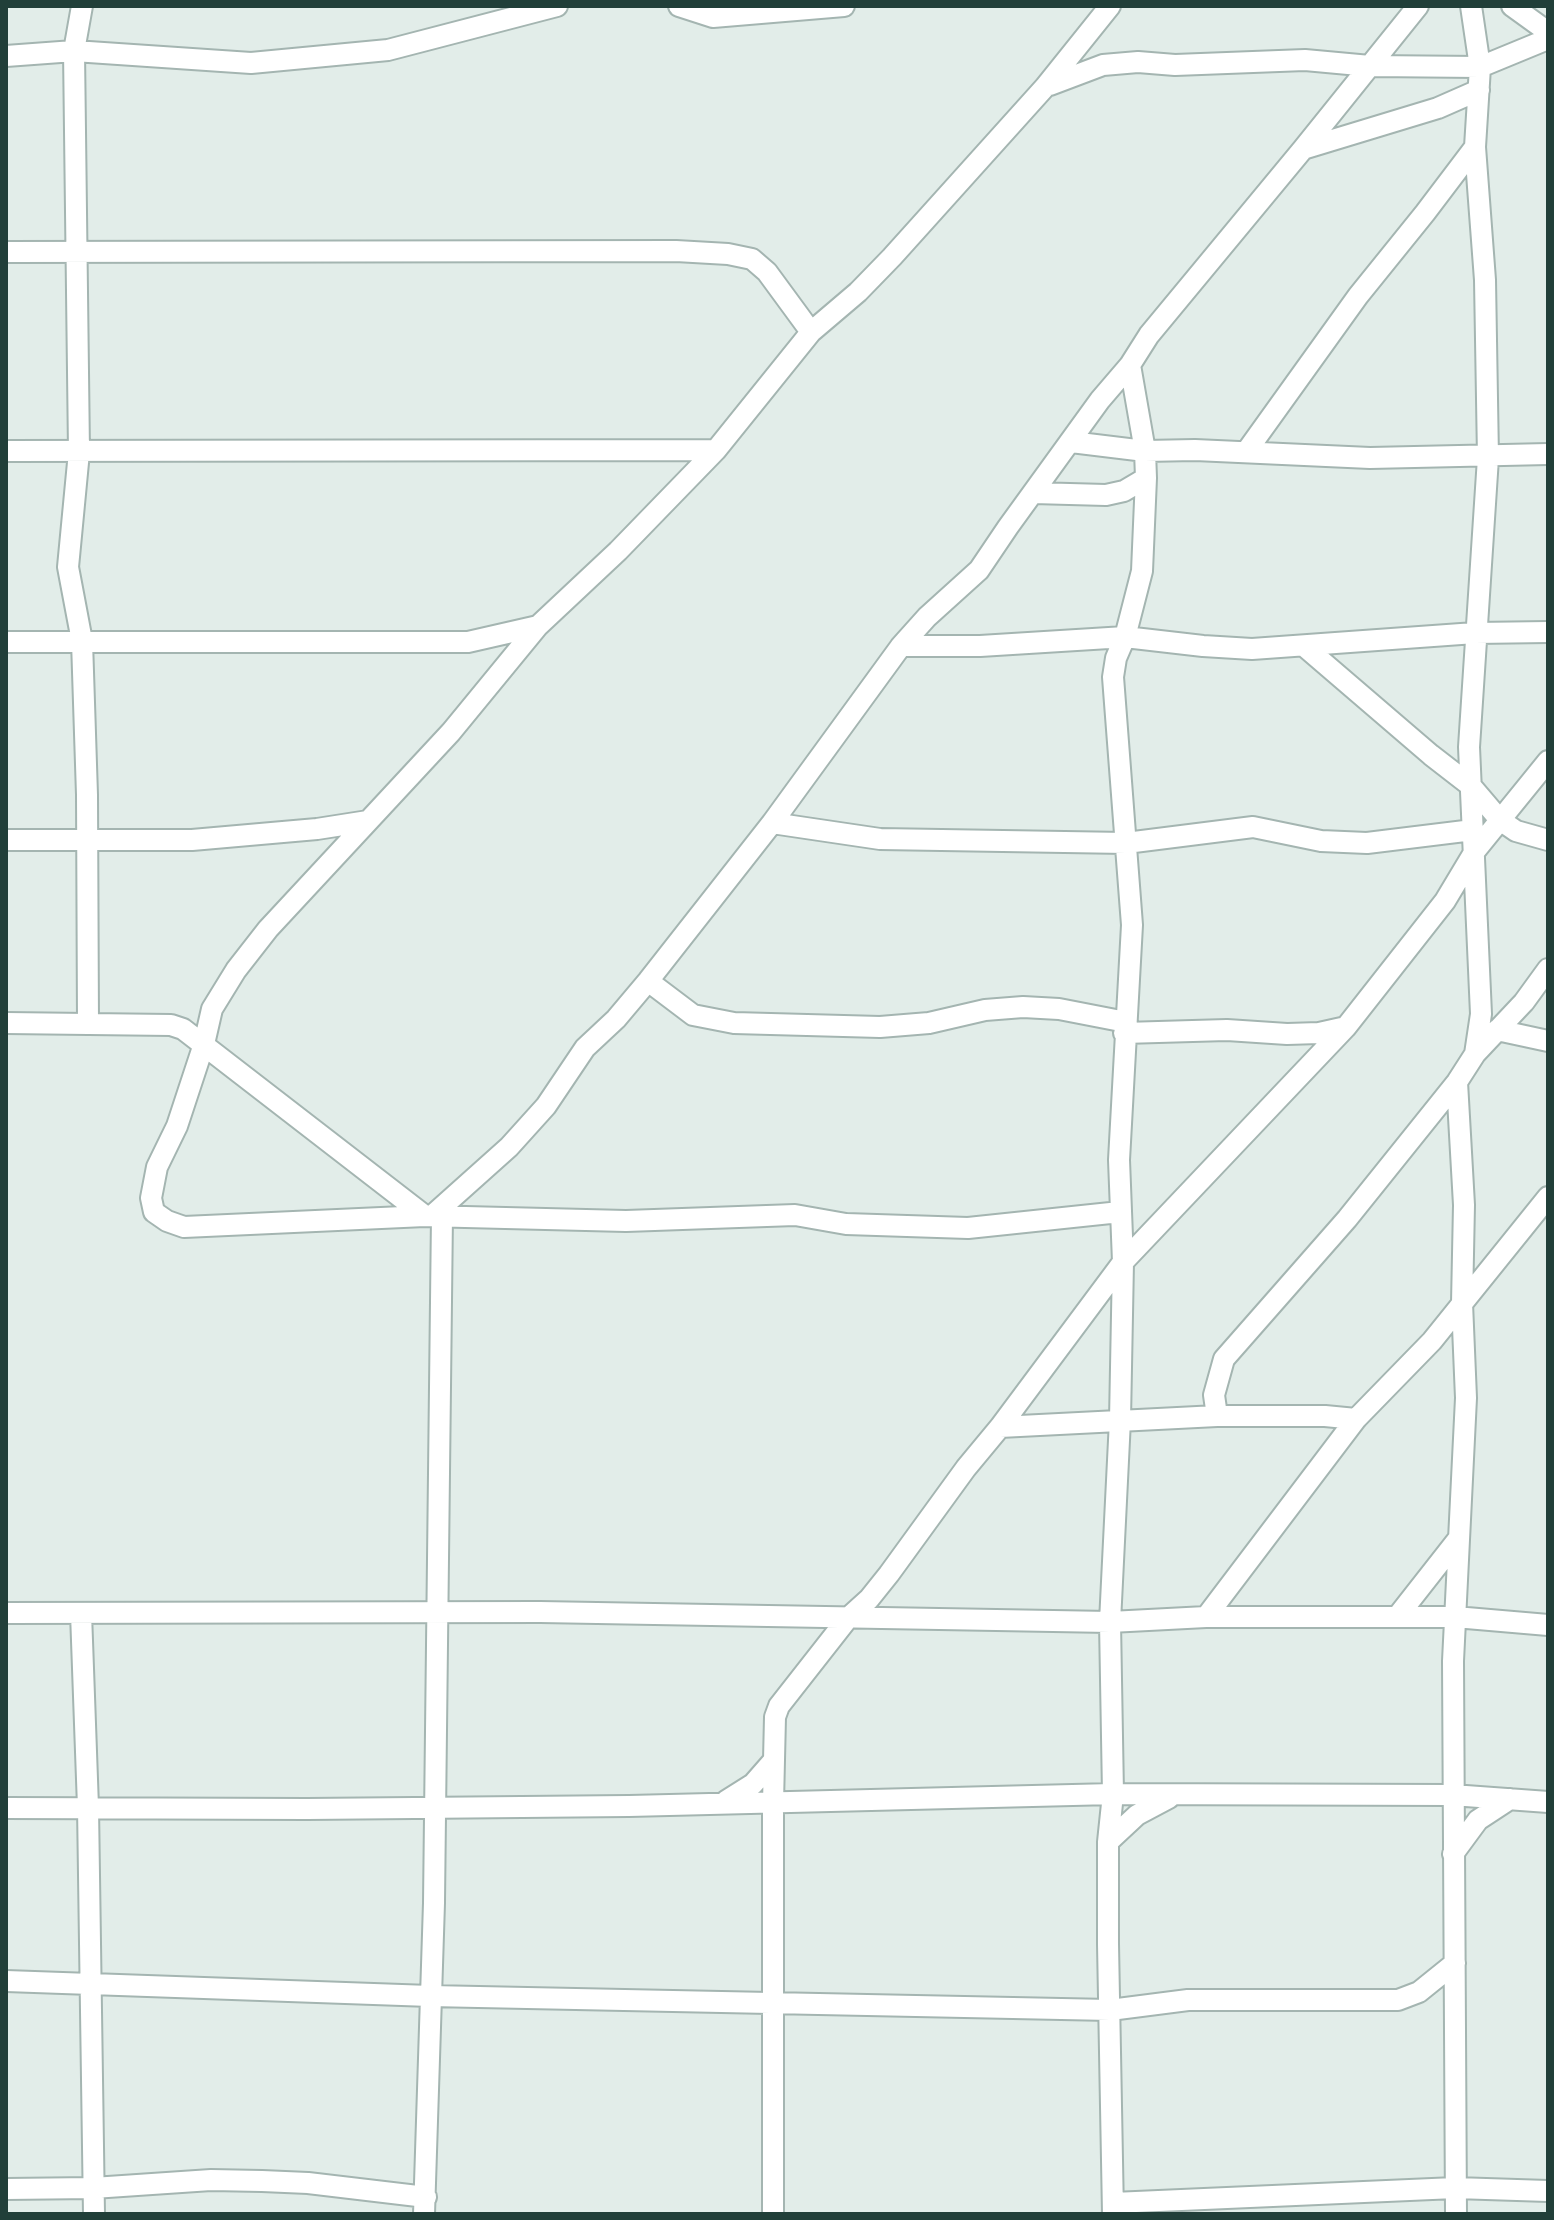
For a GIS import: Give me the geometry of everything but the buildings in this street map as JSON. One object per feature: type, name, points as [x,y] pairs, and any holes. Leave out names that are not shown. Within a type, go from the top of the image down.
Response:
[{"type":"street","points":[[82,6],[74,51],[79,452],[68,567],[82,641],[88,1024]]},
{"type":"street","points":[[6,56],[74,51],[251,63],[388,50],[557,6]]},
{"type":"street","points":[[679,6],[713,17],[844,6]]},
{"type":"street","points":[[1110,6],[1045,87],[884,266],[811,332],[716,450],[618,551],[538,626],[451,732],[256,943],[212,1009],[177,1126],[157,1167],[151,1198],[154,1212],[184,1227],[433,1215],[626,1221],[795,1215],[846,1224],[968,1228],[1120,1212]]},
{"type":"street","points":[[6,2189],[93,2188],[211,2180],[262,2181],[308,2183],[425,2205],[436,1612],[433,1215],[535,1121],[585,1048],[616,1019],[648,981],[772,823],[901,646],[927,617],[979,570],[1149,335],[1418,6]]},
{"type":"street","points":[[1471,6],[1480,67],[1475,147],[1485,280],[1488,458],[1469,747],[1481,1014],[1475,1054]]},
{"type":"street","points":[[1512,6],[1548,32]]},
{"type":"street","points":[[1045,87],[1103,65],[1138,62],[1175,65],[1305,60],[1370,66],[1480,67],[1548,39]]},
{"type":"street","points":[[1303,149],[1438,108],[1479,90]]},
{"type":"street","points":[[1246,452],[1358,296],[1475,147]]},
{"type":"street","points":[[6,252],[676,251],[728,254],[752,259],[767,272],[811,332]]},
{"type":"street","points":[[1130,365],[1145,451],[1146,478],[1142,571],[1113,677],[1132,925],[1131,976],[1125,1028],[1120,1212],[1123,1262],[1120,1420],[1110,1622],[1113,1794],[1108,1842],[1113,2209],[1455,2188],[1548,2191]]},
{"type":"street","points":[[1071,442],[1145,451],[1246,452],[1285,456],[1370,458],[1436,455],[1488,458],[1548,454]]},
{"type":"street","points":[[6,451],[716,450]]},
{"type":"street","points":[[1033,493],[1106,495],[1124,491],[1146,478]]},
{"type":"street","points":[[6,642],[468,642],[538,626]]},
{"type":"street","points":[[901,646],[980,646],[1125,637],[1252,649],[1475,633],[1548,632]]},
{"type":"street","points":[[1304,646],[1471,786],[1500,820],[1516,831],[1548,840]]},
{"type":"street","points":[[773,2214],[773,1803],[775,1717],[779,1706],[848,1618],[869,1599],[889,1574],[1123,1262],[1346,1027],[1445,901],[1475,851],[1548,761]]},
{"type":"street","points":[[6,840],[192,840],[317,829],[368,821]]},
{"type":"street","points":[[772,823],[880,839],[1126,843],[1253,827],[1321,841],[1367,843],[1473,830]]},
{"type":"street","points":[[1217,1416],[1214,1395],[1224,1359],[1347,1219],[1457,1082],[1475,1054],[1524,1002],[1548,969]]},
{"type":"street","points":[[648,981],[693,1015],[734,1023],[880,1027],[929,1023],[985,1010],[1023,1007],[1059,1009],[1125,1028],[1319,1033],[1346,1027]]},
{"type":"street","points":[[171,1025],[212,1009]]},
{"type":"street","points":[[6,1023],[171,1025],[183,1029],[433,1215]]},
{"type":"street","points":[[1497,1030],[1548,1041]]},
{"type":"street","points":[[1456,2214],[1452,1795],[1455,1617],[1466,1398],[1462,1303],[1464,1205],[1457,1082]]},
{"type":"street","points":[[1206,1617],[1356,1419],[1432,1341],[1548,1197]]},
{"type":"street","points":[[1000,1427],[1217,1416],[1356,1419]]},
{"type":"street","points":[[1397,1617],[1459,1538]]},
{"type":"street","points":[[6,1613],[436,1612],[1110,1622],[1206,1617],[1455,1617],[1548,1625]]},
{"type":"street","points":[[81,1613],[88,1807],[94,2214]]},
{"type":"street","points":[[722,1803],[753,1784],[774,1760]]},
{"type":"street","points":[[6,1808],[434,1808],[1113,1794],[1452,1795],[1548,1802]]},
{"type":"street","points":[[1108,1842],[1137,1815],[1174,1796]]},
{"type":"street","points":[[1453,1854],[1478,1820],[1510,1799]]},
{"type":"street","points":[[6,1981],[430,1996],[1110,2010],[1188,2000],[1398,2000],[1419,1992],[1455,1963]]}]
